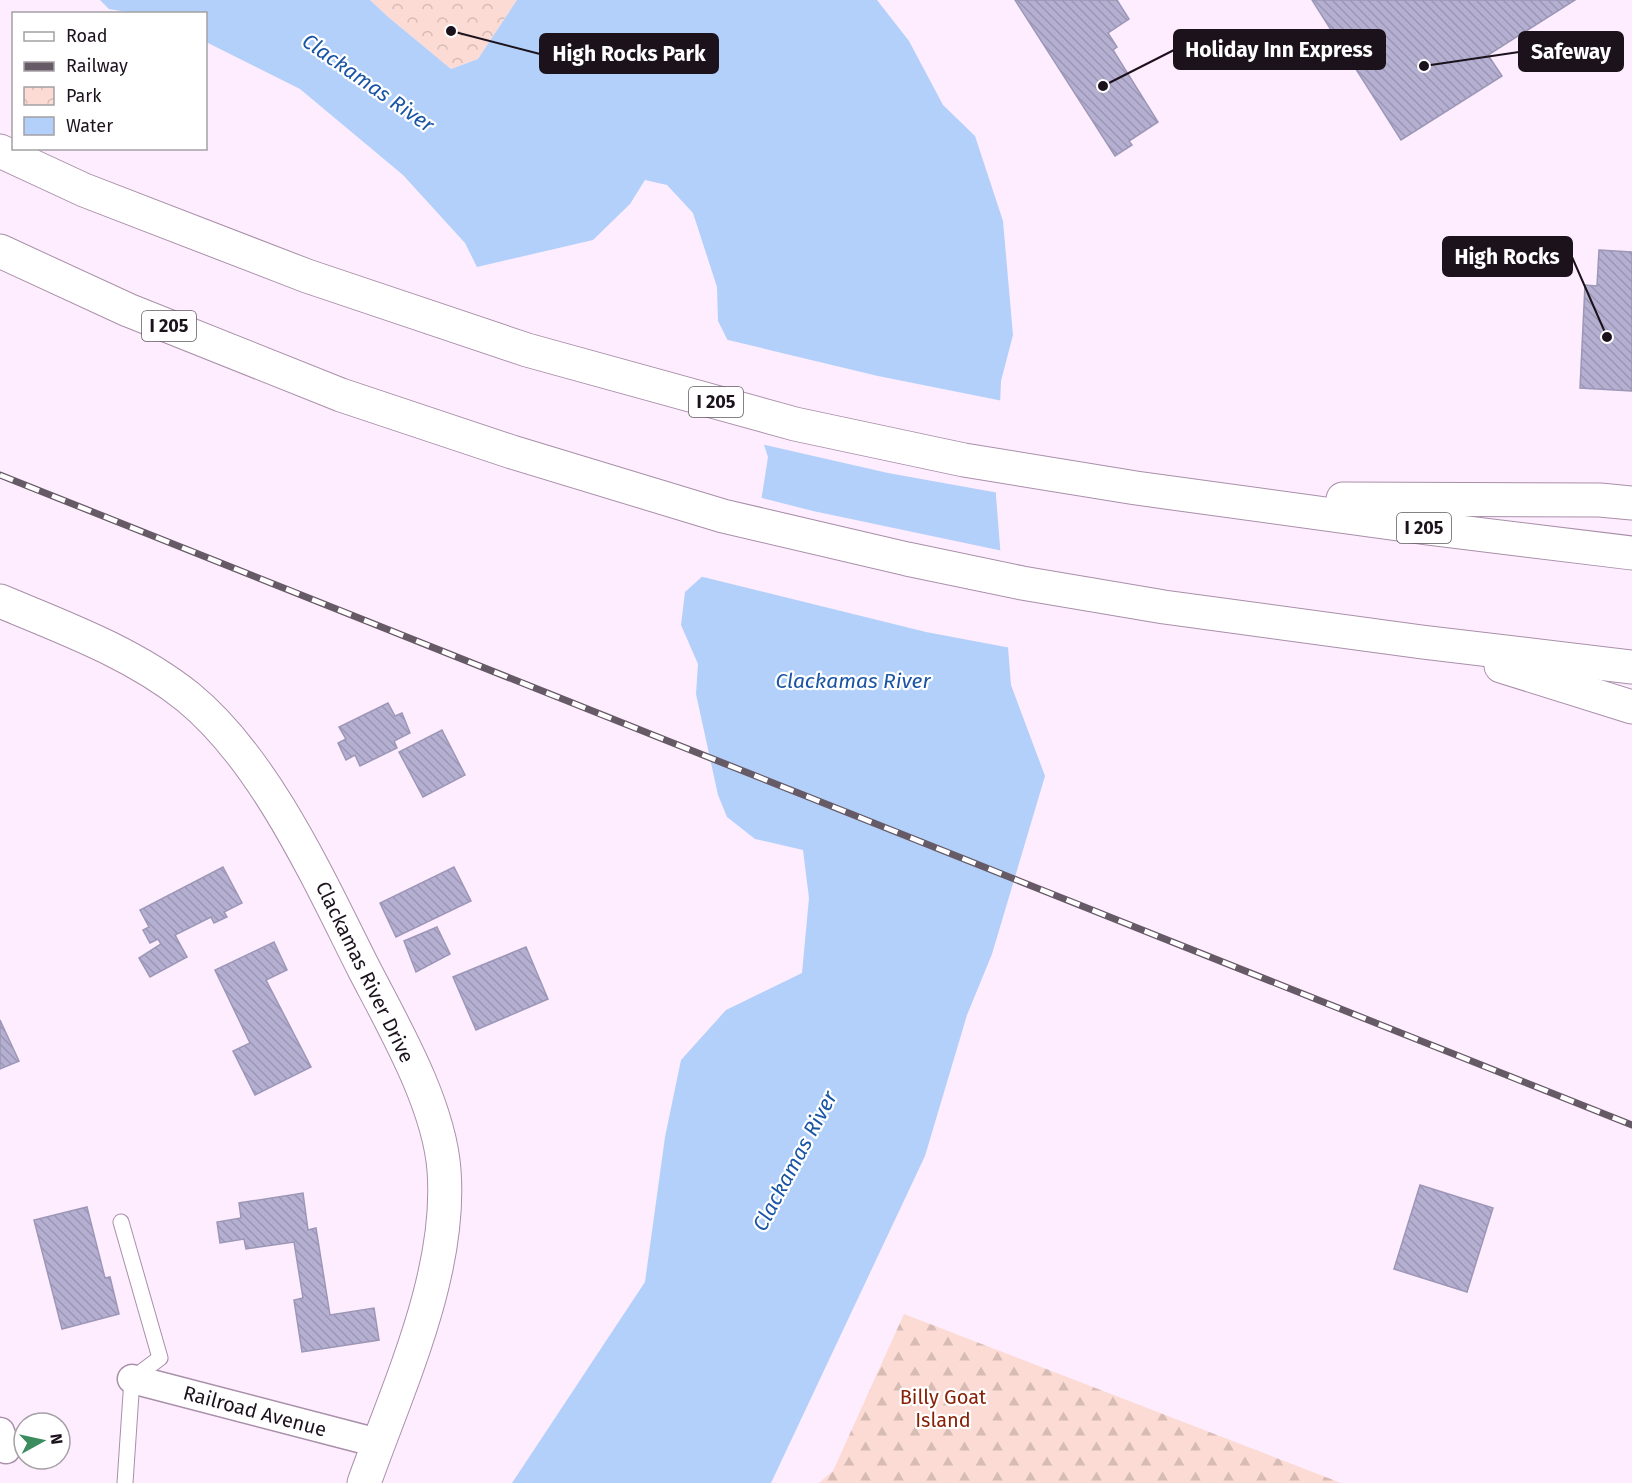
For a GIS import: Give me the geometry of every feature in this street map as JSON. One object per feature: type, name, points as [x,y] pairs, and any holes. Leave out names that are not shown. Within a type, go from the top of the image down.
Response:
[{"type":"main road","name":"I 205","points":[[0,151],[84,190],[307,276],[527,350],[795,424],[964,460],[1136,488],[1427,528],[1632,553]]},
{"type":"main road","name":"I 205","points":[[0,251],[128,310],[341,395],[512,452],[723,516],[1010,580],[1164,607],[1422,642],[1632,667]]},
{"type":"main road","points":[[1216,499],[1600,500],[1632,503]]},
{"type":"main road","name":"Clackamas River Drive","points":[[0,601],[123,655],[179,691],[214,722],[238,750],[269,793],[306,855],[386,1010],[417,1078],[431,1113],[444,1169],[442,1240],[435,1278],[415,1342],[364,1483]]},
{"type":"main road","points":[[1422,642],[1632,707]]},
{"type":"street","name":"Railroad Avenue","points":[[132,1379],[378,1443]]},
{"type":"lane","points":[[121,1222],[160,1358],[132,1379],[125,1483]]},
{"type":"green space","points":[[370,0],[517,0],[478,59],[451,69]]},
{"type":"green space","name":"Billy Goat Island","points":[[904,1314],[1341,1483],[819,1483],[833,1471]]},
{"type":"water","name":"Clackamas River","points":[[100,0],[370,0],[451,69],[478,59],[517,0],[877,0],[909,41],[943,105],[975,136],[1003,221],[1013,335],[1001,381],[996,496],[1011,685],[1045,776],[992,954],[967,1015],[925,1156],[771,1483],[512,1483],[645,1282],[665,1137],[681,1060],[726,1010],[802,973],[809,898],[803,850],[755,839],[727,817],[718,795],[696,694],[698,664],[681,625],[685,592],[757,527],[768,457],[733,351],[718,321],[717,287],[693,213],[667,185],[645,180],[630,204],[593,240],[477,267],[465,243],[403,175],[300,89],[207,42],[207,12],[126,12],[109,9]]},
{"type":"pier","points":[[724,339],[878,376],[1003,401],[999,493],[888,473],[761,444]]},
{"type":"pier","points":[[758,497],[813,511],[1003,551],[1011,648],[926,632],[699,576],[754,525]]},
{"type":"building","points":[[1015,0],[1117,0],[1129,19],[1108,33],[1117,47],[1113,50],[1158,122],[1129,141],[1132,145],[1115,156]]},
{"type":"building","points":[[1312,0],[1575,0],[1488,55],[1502,76],[1401,140]]},
{"type":"building","points":[[1599,250],[1632,252],[1632,391],[1580,388],[1585,285],[1597,286]]},
{"type":"building","points":[[388,703],[395,716],[402,713],[410,733],[394,741],[397,748],[360,766],[355,755],[346,760],[338,743],[346,739],[339,727]]},
{"type":"building","points":[[442,730],[465,775],[423,797],[399,752]]},
{"type":"building","points":[[223,867],[242,903],[224,912],[227,917],[214,923],[211,917],[175,935],[187,957],[150,977],[139,958],[161,944],[158,939],[150,943],[143,930],[149,927],[140,910]]},
{"type":"building","points":[[454,867],[471,901],[396,937],[380,903]]},
{"type":"building","points":[[437,927],[450,954],[416,972],[404,941]]},
{"type":"building","points":[[274,942],[287,970],[266,980],[311,1067],[255,1095],[233,1051],[250,1043],[215,970]]},
{"type":"building","points":[[526,947],[548,999],[476,1030],[453,977]]},
{"type":"building","points":[[0,1020],[19,1061],[0,1069]]},
{"type":"building","points":[[1420,1185],[1493,1208],[1467,1292],[1394,1269]]},
{"type":"building","points":[[303,1193],[308,1230],[316,1228],[330,1315],[374,1308],[379,1340],[302,1352],[294,1300],[303,1298],[294,1242],[246,1249],[244,1239],[220,1243],[217,1222],[241,1218],[239,1203]]},
{"type":"building","points":[[87,1207],[105,1278],[110,1277],[119,1314],[62,1329],[34,1220]]},
{"type":"railway","points":[[0,475],[1632,1125]]},
{"type":"place","name":"High Rocks Park","points":[[451,31]]},
{"type":"place","name":"Safeway","points":[[1424,66]]},
{"type":"place","name":"Holiday Inn Express","points":[[1103,86]]},
{"type":"place","name":"High Rocks","points":[[1607,337]]}]
